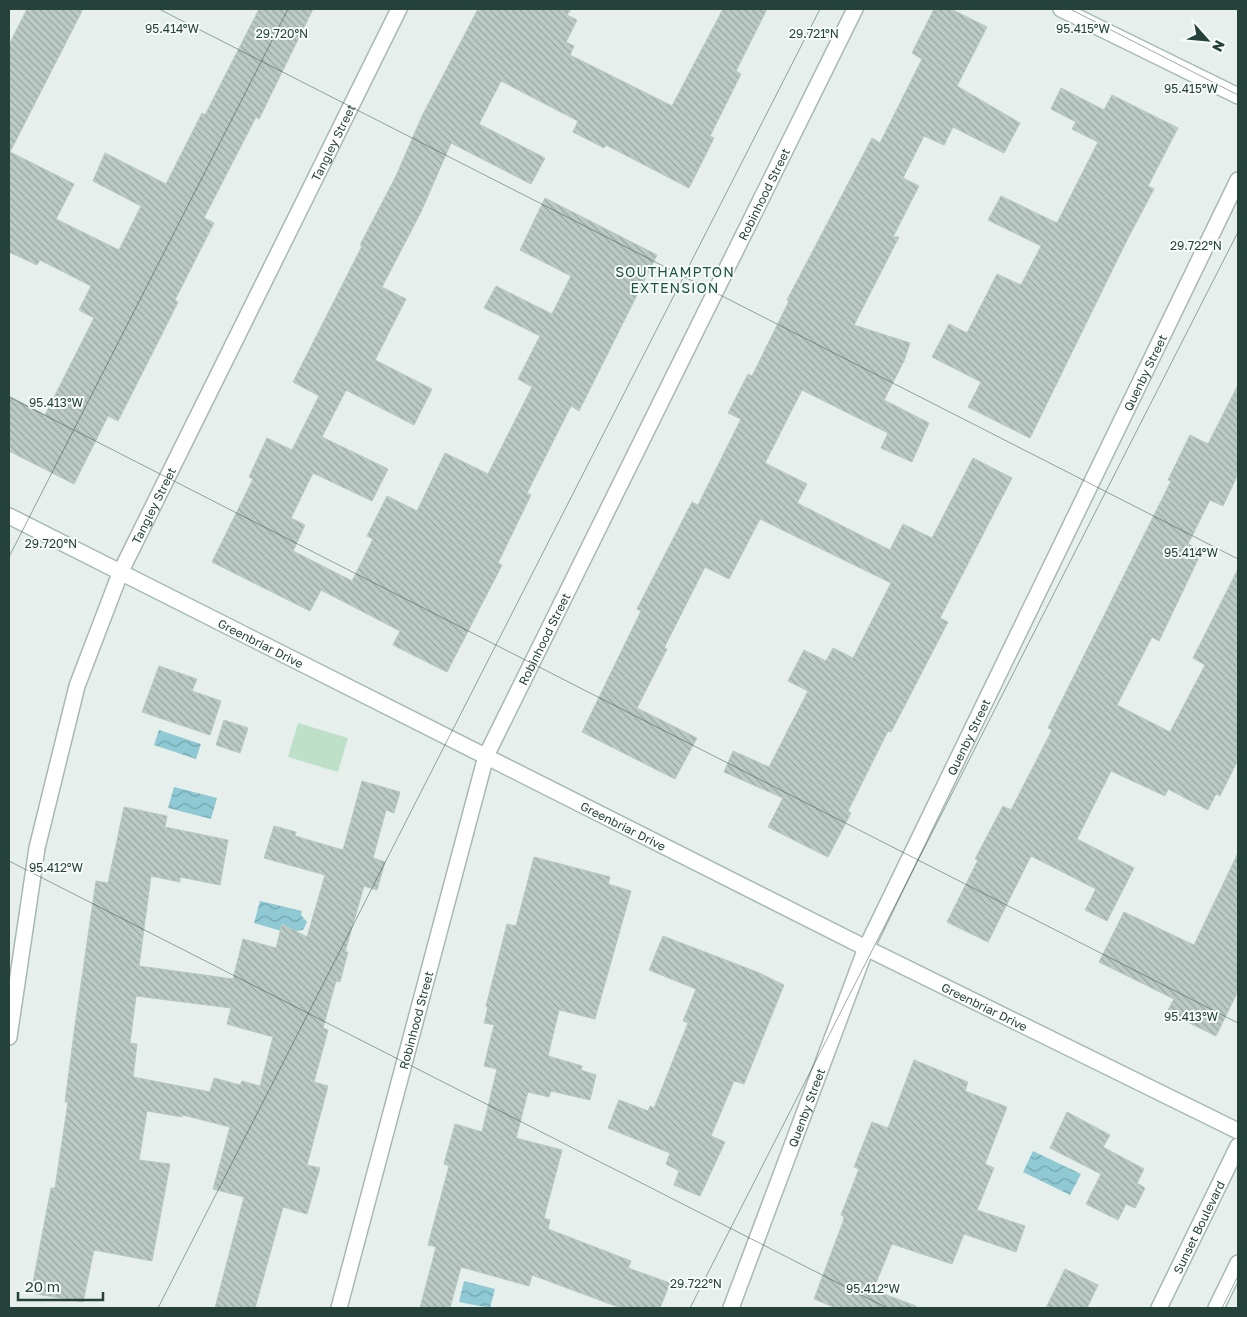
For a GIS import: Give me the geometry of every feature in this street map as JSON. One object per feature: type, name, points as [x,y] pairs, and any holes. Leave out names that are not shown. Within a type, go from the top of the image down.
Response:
[{"type":"street","name":"Tangley Street","points":[[9,1037],[13,974],[37,848],[77,686],[121,572],[399,9]]},
{"type":"street","name":"Robinhood Street","points":[[339,1308],[486,756],[856,9]]},
{"type":"street","points":[[1061,9],[1079,13],[1238,96]]},
{"type":"street","name":"Quenby Street","points":[[731,1308],[866,948],[1238,180]]},
{"type":"street","name":"Greenbriar Drive","points":[[9,516],[866,948],[1238,1132]]},
{"type":"street","name":"Sunset Boulevard","points":[[1159,1308],[1238,1146]]},
{"type":"street","points":[[1216,1308],[1238,1263]]},
{"type":"green space","points":[[298,723],[348,738],[338,772],[288,757]]},
{"type":"water","points":[[159,730],[201,744],[196,759],[154,745]]},
{"type":"water","points":[[174,787],[217,798],[211,819],[168,808]]},
{"type":"water","points":[[260,901],[302,911],[301,915],[307,922],[303,930],[296,931],[295,935],[254,923]]},
{"type":"water","points":[[1033,1151],[1081,1174],[1070,1195],[1023,1172]]},
{"type":"water","points":[[464,1281],[495,1289],[490,1308],[459,1302]]},
{"type":"building","points":[[27,9],[83,9],[10,152],[74,184],[56,219],[119,250],[141,206],[93,181],[105,153],[166,184],[202,113],[205,115],[259,9],[313,9],[259,119],[256,117],[204,218],[214,223],[175,300],[178,302],[155,348],[118,421],[108,416],[74,484],[9,451],[9,396],[45,415],[94,318],[79,310],[91,286],[40,260],[37,265],[9,252],[9,45]]},
{"type":"building","points":[[478,9],[571,9],[567,15],[577,20],[566,42],[574,46],[570,55],[672,106],[723,9],[767,9],[736,71],[741,74],[710,136],[714,138],[689,188],[606,145],[604,148],[573,132],[578,121],[501,81],[479,124],[545,158],[531,184],[451,143],[421,212],[382,287],[406,299],[375,360],[432,389],[414,425],[346,390],[322,437],[388,469],[372,501],[313,473],[291,518],[305,525],[293,551],[352,581],[373,539],[367,536],[387,496],[417,511],[445,453],[488,474],[532,387],[518,379],[540,336],[484,308],[496,286],[552,314],[571,276],[520,250],[545,198],[657,255],[579,411],[571,406],[527,493],[531,495],[498,563],[502,565],[447,672],[393,645],[400,631],[321,590],[310,611],[212,562],[253,479],[249,477],[267,438],[292,450],[319,396],[293,382],[396,176],[422,116]]},
{"type":"building","points":[[934,9],[951,9],[987,27],[957,86],[1020,123],[1004,153],[953,127],[944,145],[924,136],[903,178],[919,186],[893,237],[899,237],[854,325],[910,343],[904,361],[884,400],[929,423],[912,462],[881,448],[888,433],[802,390],[765,463],[807,484],[797,503],[890,550],[903,524],[932,538],[973,458],[1012,478],[940,618],[948,622],[891,732],[888,731],[848,811],[851,813],[828,857],[768,827],[783,798],[724,772],[733,751],[769,767],[808,691],[788,681],[804,650],[826,661],[833,648],[853,658],[891,583],[760,519],[729,579],[705,567],[664,648],[667,649],[637,708],[697,738],[675,779],[582,732],[641,611],[637,609],[692,502],[698,505],[741,419],[728,413],[748,374],[752,376],[789,301],[787,300],[872,138],[880,143],[922,59],[912,53]]},
{"type":"building","points":[[1061,88],[1104,110],[1112,95],[1178,128],[1148,186],[1154,189],[1030,438],[968,407],[981,382],[932,357],[949,324],[967,333],[997,274],[1021,285],[1041,246],[988,220],[1001,196],[1057,223],[1098,142],[1072,129],[1076,122],[1051,109]]},
{"type":"building","points":[[1238,385],[1238,474],[1223,506],[1210,500],[1188,544],[1202,551],[1159,641],[1152,637],[1117,705],[1170,732],[1205,665],[1193,658],[1238,569],[1238,760],[1220,796],[1216,794],[1208,810],[1168,789],[1165,796],[1111,771],[1077,839],[1134,868],[1107,921],[1085,910],[1096,889],[1031,856],[988,942],[947,922],[978,860],[975,859],[1003,806],[1011,810],[1052,730],[1048,728],[1171,481],[1168,480],[1190,435],[1208,444]]},
{"type":"building","points":[[159,666],[197,679],[192,691],[221,701],[210,735],[142,712]]},
{"type":"building","points":[[224,720],[248,728],[240,753],[216,745]]},
{"type":"building","points":[[362,781],[400,792],[394,813],[386,810],[373,858],[385,862],[377,890],[364,886],[345,952],[348,952],[340,982],[336,981],[323,1028],[328,1030],[314,1082],[328,1086],[307,1165],[320,1168],[307,1214],[283,1207],[255,1308],[215,1308],[244,1197],[213,1189],[230,1127],[183,1115],[182,1117],[147,1111],[139,1160],[170,1164],[152,1261],[94,1250],[83,1302],[31,1293],[51,1188],[55,1188],[68,1102],[65,1102],[76,1018],[96,881],[108,883],[124,807],[167,816],[165,827],[228,840],[220,885],[180,877],[180,882],[151,876],[139,966],[233,979],[243,939],[276,948],[282,924],[307,937],[325,875],[264,858],[274,826],[296,832],[295,836],[343,850]],"holes":[[[136,996],[231,1008],[227,1024],[273,1037],[260,1086],[242,1081],[240,1085],[214,1078],[210,1092],[133,1077],[137,1044],[130,1043]]]},
{"type":"building","points":[[1238,853],[1238,991],[1216,1036],[1167,1012],[1174,999],[1099,962],[1124,912],[1194,945]]},
{"type":"building","points":[[534,857],[610,877],[608,884],[631,891],[595,1019],[559,1010],[548,1056],[582,1066],[581,1070],[596,1075],[590,1100],[551,1091],[549,1097],[528,1092],[516,1138],[562,1150],[544,1218],[550,1220],[548,1229],[631,1261],[628,1268],[670,1283],[660,1308],[621,1308],[532,1275],[529,1286],[461,1267],[450,1308],[420,1308],[436,1247],[428,1245],[449,1166],[444,1164],[455,1124],[482,1132],[497,1069],[484,1066],[494,1025],[484,1023],[488,1007],[486,1006],[507,924],[516,926]]},
{"type":"building","points":[[663,936],[757,972],[784,985],[744,1084],[734,1081],[711,1136],[725,1142],[700,1196],[674,1185],[679,1171],[666,1164],[670,1153],[608,1128],[619,1100],[648,1111],[650,1106],[654,1108],[688,1023],[683,1021],[696,989],[649,970]]},
{"type":"building","points":[[914,1060],[968,1082],[965,1091],[1007,1107],[985,1164],[994,1168],[977,1210],[1025,1226],[1016,1252],[964,1234],[952,1264],[892,1244],[873,1290],[916,1306],[916,1308],[836,1308],[814,1299],[843,1222],[844,1217],[841,1215],[859,1169],[854,1167],[872,1122],[888,1128]]},
{"type":"building","points":[[1067,1112],[1110,1135],[1103,1147],[1144,1169],[1137,1183],[1145,1188],[1135,1208],[1126,1204],[1118,1220],[1086,1204],[1101,1174],[1050,1148]]},
{"type":"building","points":[[1065,1269],[1098,1285],[1087,1308],[1046,1308]]},
{"type":"district","name":"SOUTHAMPTON EXTENSION","points":[[675,280]]}]
